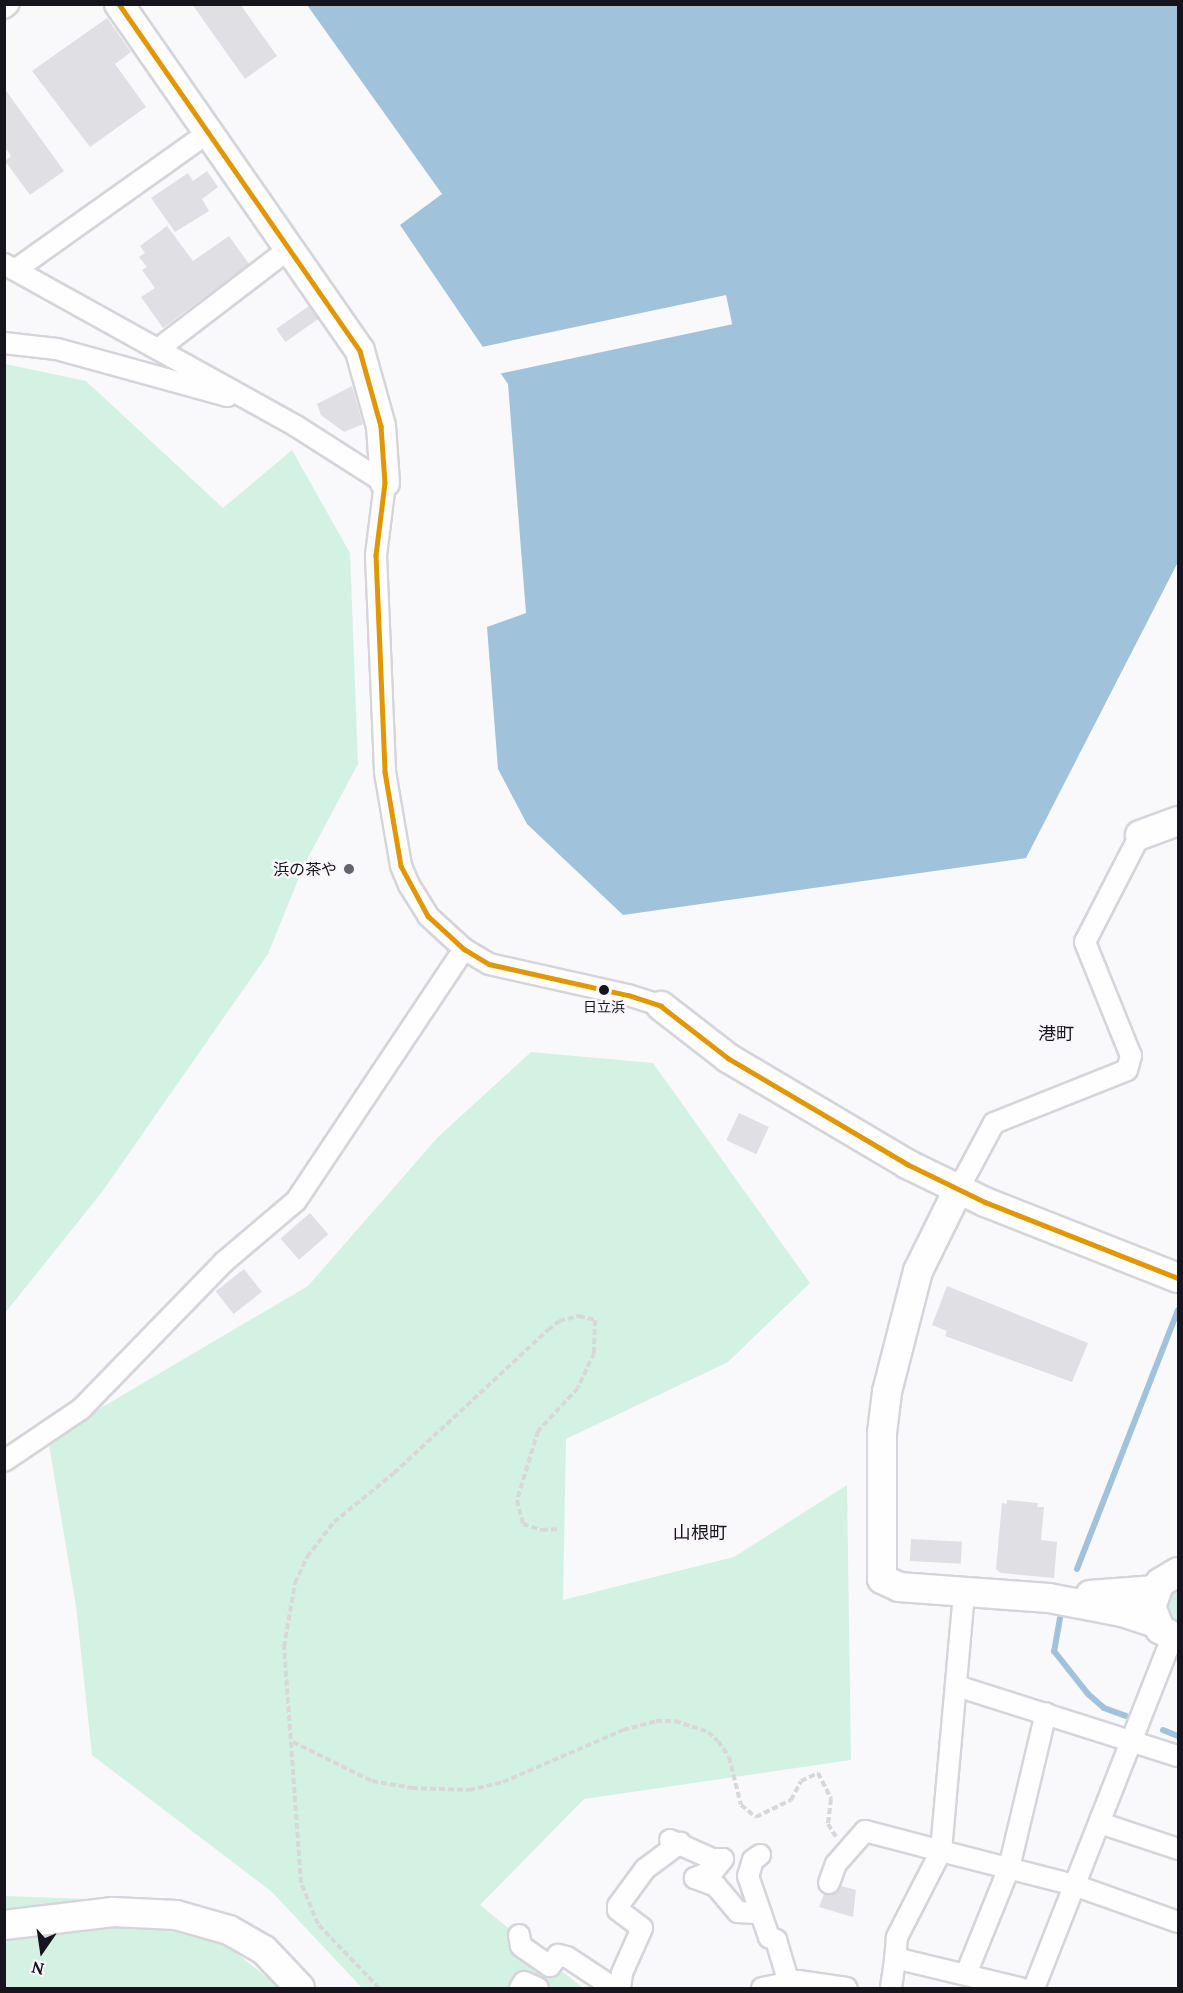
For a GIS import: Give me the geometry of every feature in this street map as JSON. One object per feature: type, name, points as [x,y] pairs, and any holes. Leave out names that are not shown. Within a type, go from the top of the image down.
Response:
[{"type":"street","points":[[4,8],[9,4]]},
{"type":"street","points":[[119,4],[360,351],[381,426],[386,483],[376,555],[389,796],[401,866],[409,885],[428,916],[464,949],[489,964],[628,995],[661,1006],[728,1058],[907,1164],[958,1190],[1179,1278]]},
{"type":"street","points":[[208,133],[10,267],[256,404],[386,483]]},
{"type":"street","points":[[158,349],[289,249]]},
{"type":"street","points":[[4,343],[57,349],[256,404]]},
{"type":"street","points":[[1169,1634],[1122,1612],[1049,1598],[890,1586],[880,1571],[882,1433],[887,1392],[918,1271],[994,1123],[1126,1070],[1131,1056],[1084,942],[1140,835],[1179,821]]},
{"type":"street","points":[[4,1461],[81,1409],[224,1262],[296,1201],[464,949]]},
{"type":"street","points":[[1169,1634],[1151,1606],[1155,1590],[1166,1578],[1179,1572]]},
{"type":"street","points":[[1049,1598],[1155,1590]]},
{"type":"street","points":[[891,1989],[897,1937],[942,1851],[964,1593]]},
{"type":"street","points":[[1034,1989],[1133,1739],[1169,1634]]},
{"type":"street","points":[[957,1686],[1133,1739],[1179,1756]]},
{"type":"street","points":[[966,1974],[1009,1868],[1046,1713]]},
{"type":"street","points":[[1100,1823],[1179,1849]]},
{"type":"street","points":[[829,1883],[847,1850],[865,1831],[1074,1885],[1179,1922]]},
{"type":"street","points":[[620,1989],[622,1973],[642,1928],[618,1910],[618,1906],[645,1869],[673,1841],[712,1859],[723,1859],[714,1870],[695,1878],[716,1886],[738,1912],[760,1913]]},
{"type":"street","points":[[760,1855],[753,1860],[748,1876],[769,1936],[776,1940],[789,1983]]},
{"type":"street","points":[[4,1925],[113,1912],[176,1915],[229,1930],[264,1950],[300,1989]]},
{"type":"street","points":[[519,1935],[521,1946],[550,1966],[558,1955],[567,1957],[614,1989]]},
{"type":"street","points":[[896,1958],[1020,1989]]},
{"type":"street","points":[[520,1989],[524,1982],[538,1989]]},
{"type":"street","points":[[762,1989],[789,1983],[834,1988]]},
{"type":"path","points":[[380,1989],[325,1932],[308,1904],[301,1883],[285,1630],[295,1583],[317,1541],[548,1330],[559,1321],[579,1316],[595,1320],[597,1326],[592,1361],[578,1388],[538,1431],[517,1500],[523,1524],[542,1530],[560,1529]]},
{"type":"path","points":[[292,1741],[372,1781],[412,1788],[468,1790],[503,1782],[622,1730],[675,1722],[708,1732],[718,1741],[729,1757],[741,1805],[756,1817],[791,1800],[801,1781],[818,1773],[831,1799],[828,1824],[847,1850]]},
{"type":"green space","points":[[5,364],[86,381],[223,508],[292,450],[350,553],[358,764],[304,865],[268,954],[102,1192],[5,1313]]},
{"type":"green space","points":[[531,1052],[653,1063],[810,1283],[728,1362],[566,1439],[563,1600],[734,1557],[847,1485],[851,1760],[584,1799],[480,1905],[583,1988],[362,1988],[272,1892],[92,1755],[76,1606],[48,1439],[308,1286],[438,1137]]},
{"type":"green space","points":[[1178,1589],[1178,1625],[1169,1617],[1167,1604]]},
{"type":"green space","points":[[5,1896],[173,1902],[280,1988],[5,1988]]},
{"type":"water","points":[[307,5],[1178,5],[1178,562],[1026,858],[623,915],[527,824],[498,769],[487,627],[526,613],[508,384],[400,225],[442,194]]},
{"type":"pier","points":[[726,295],[732,324],[486,377],[480,347]]},
{"type":"building","points":[[192,4],[240,4],[277,56],[245,79]]},
{"type":"building","points":[[107,18],[131,52],[115,64],[146,107],[90,147],[32,71]]},
{"type":"building","points":[[4,88],[64,171],[30,195],[5,161],[11,156],[4,146]]},
{"type":"building","points":[[207,171],[218,187],[202,199],[209,211],[175,232],[151,198],[188,173],[193,181]]},
{"type":"building","points":[[167,226],[193,261],[229,236],[249,264],[163,328],[141,297],[155,288],[142,270],[147,267],[139,257],[145,253],[140,246]]},
{"type":"building","points":[[309,306],[318,319],[285,342],[276,329]]},
{"type":"building","points":[[352,386],[363,424],[344,432],[321,415],[317,404]]},
{"type":"building","points":[[739,1113],[769,1127],[756,1154],[726,1140]]},
{"type":"building","points":[[310,1213],[328,1234],[299,1260],[281,1239]]},
{"type":"building","points":[[244,1269],[262,1292],[233,1314],[216,1291]]},
{"type":"building","points":[[947,1286],[1088,1343],[1072,1382],[945,1336],[947,1331],[932,1325]]},
{"type":"building","points":[[1007,1500],[1038,1503],[1037,1507],[1044,1507],[1041,1540],[1057,1542],[1054,1578],[1001,1573],[996,1569],[1002,1503],[1007,1504]]},
{"type":"building","points":[[911,1539],[962,1542],[961,1564],[910,1561]]},
{"type":"building","points":[[841,1886],[856,1890],[853,1917],[819,1907],[824,1894],[836,1893]]},
{"type":"waterway","points":[[1077,1569],[1178,1310]]},
{"type":"waterway","points":[[1060,1618],[1054,1651],[1088,1694],[1104,1708],[1126,1716]]},
{"type":"waterway","points":[[1163,1730],[1178,1736]]},
{"type":"transit line","points":[[119,4],[360,351],[381,426],[385,483],[376,555],[385,772],[401,866],[428,916],[464,949],[489,964],[628,995],[661,1006],[728,1058],[907,1164],[985,1202],[1178,1278]]},
{"type":"place","name":"浜の茶や","points":[[349,869]]},
{"type":"place","name":"日立浜","points":[[604,990]]},
{"type":"district","name":"港町","points":[[1056,1034]]},
{"type":"district","name":"山根町","points":[[700,1533]]}]
